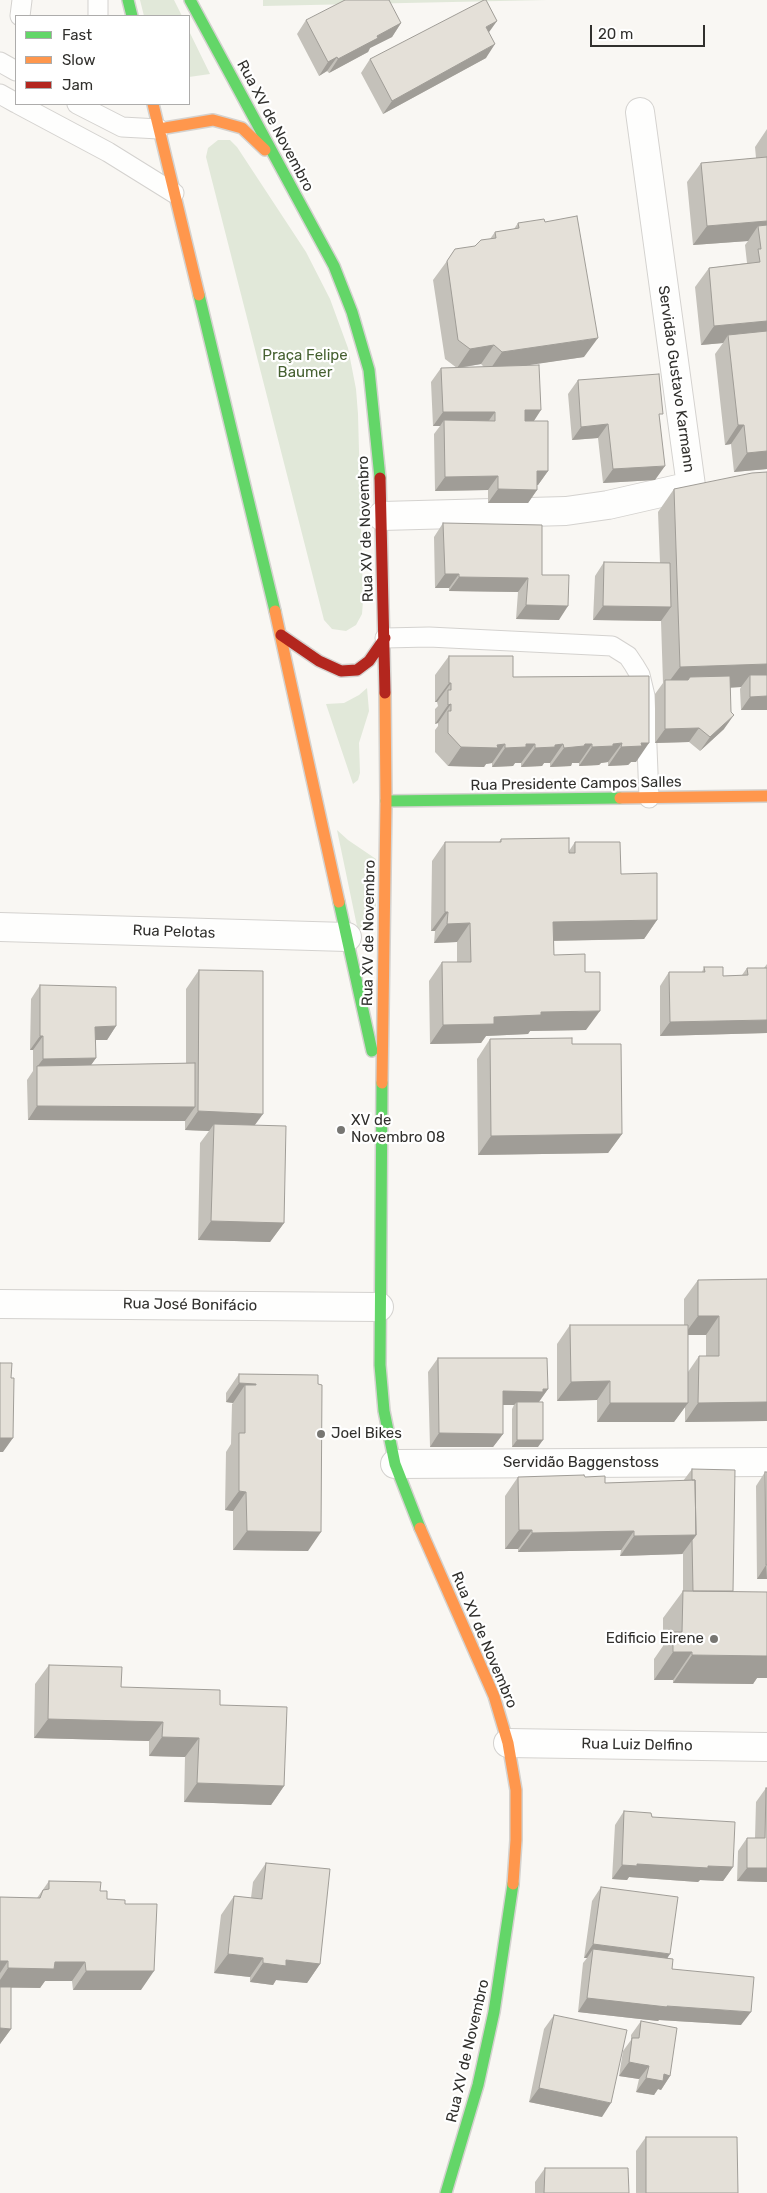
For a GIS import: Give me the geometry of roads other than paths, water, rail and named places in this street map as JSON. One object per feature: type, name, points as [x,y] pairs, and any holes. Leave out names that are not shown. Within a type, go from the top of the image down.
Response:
[{"type":"main road","points":[[128,0],[132,15]]},
{"type":"main road","name":"Rua XV de Novembro","points":[[190,0],[334,266],[352,312],[369,370],[377,436],[382,516],[385,638],[386,801],[379,1307],[380,1366],[384,1412],[395,1464],[403,1488],[494,1696],[508,1743],[516,1790],[516,1840],[507,1937],[494,2012],[478,2085],[446,2193]]},
{"type":"main road","name":"Rua XV de Novembro","points":[[153,105],[281,635],[383,1099]]},
{"type":"main road","points":[[159,129],[214,120],[242,128],[276,159]]},
{"type":"main road","points":[[281,635],[319,662],[341,671],[357,670],[369,661],[385,638]]},
{"type":"main road","name":"Rua Presidente Campos Salles","points":[[386,801],[767,796]]},
{"type":"street","name":"Servidão Gustavo Karmann","points":[[382,516],[566,511],[608,505],[690,486],[640,112]]},
{"type":"street","name":"Rua Pelotas","points":[[0,927],[347,937]]},
{"type":"street","name":"Rua José Bonifácio","points":[[0,1304],[379,1307]]},
{"type":"street","name":"Servidão Baggenstoss","points":[[395,1464],[767,1462]]},
{"type":"street","name":"Rua Luiz Delfino","points":[[508,1743],[767,1746]]},
{"type":"lane","points":[[20,15],[22,0]]},
{"type":"lane","points":[[98,0],[98,15]]},
{"type":"lane","points":[[0,62],[15,70]]},
{"type":"lane","points":[[0,94],[15,102]]},
{"type":"lane","points":[[21,105],[108,152],[174,193]]},
{"type":"lane","points":[[79,105],[122,127],[159,129]]},
{"type":"lane","points":[[385,638],[429,637],[612,646],[628,656],[640,675],[645,696],[649,798]]},
{"type":"place","name":"XV de Novembro 08","points":[[341,1130]]},
{"type":"place","name":"Joel Bikes","points":[[321,1434]]},
{"type":"place","name":"Edificio Eirene","points":[[714,1639]]},
{"type":"park label","name":"Praça Felipe Baumer","points":[[305,364]]}]
